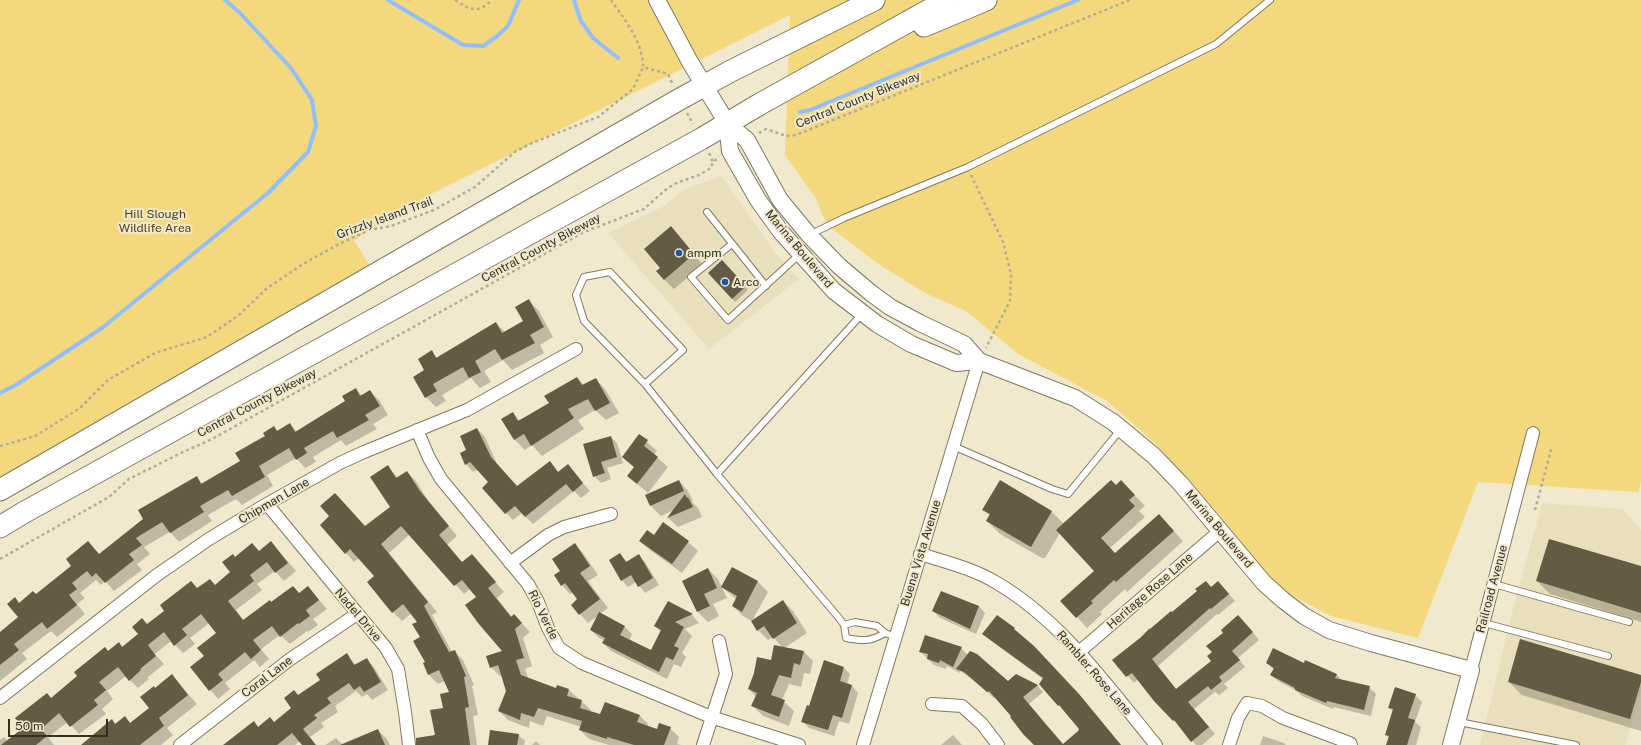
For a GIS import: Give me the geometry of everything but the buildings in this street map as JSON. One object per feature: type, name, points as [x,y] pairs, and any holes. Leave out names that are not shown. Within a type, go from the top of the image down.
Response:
[{"type":"highway","points":[[0,490],[680,99],[874,0]]},
{"type":"highway","points":[[0,527],[30,509],[701,139],[947,0]]},
{"type":"highway","points":[[870,43],[923,27],[986,0]]},
{"type":"street","name":"Marina Boulevard","points":[[657,0],[727,123],[747,140],[780,200],[809,235],[839,266],[871,293],[890,307],[964,344],[979,360],[1074,398],[1121,428],[1154,456],[1180,483],[1264,582],[1283,600],[1304,616],[1329,630],[1471,670]]},
{"type":"street","name":"Marina Boulevard","points":[[727,123],[730,150],[758,200],[781,232],[834,291],[877,324],[911,344],[956,363],[979,360]]},
{"type":"street","points":[[800,254],[808,250],[815,252],[828,261],[839,266]]},
{"type":"street","name":"Chipman Lane","points":[[0,698],[167,567],[209,539],[340,463],[467,410],[576,349]]},
{"type":"street","name":"Buena Vista Avenue","points":[[863,745],[890,635],[920,554],[979,360]]},
{"type":"street","name":"Rio Verde","points":[[417,430],[429,458],[441,479],[528,584],[559,648],[582,663],[711,718],[799,745]]},
{"type":"street","name":"Railroad Avenue","points":[[1451,745],[1533,433]]},
{"type":"street","name":"Nadel Drive","points":[[267,504],[386,648],[398,669],[409,745]]},
{"type":"street","points":[[510,563],[548,535],[564,527],[611,514]]},
{"type":"street","name":"Heritage Rose Lane","points":[[1079,652],[1221,530]]},
{"type":"street","name":"Rambler Rose Lane","points":[[920,554],[957,566],[996,582],[1021,599],[1079,652],[1156,745]]},
{"type":"street","name":"Coral Lane","points":[[180,745],[289,660],[357,614]]},
{"type":"street","points":[[703,745],[726,674],[719,641]]},
{"type":"street","points":[[932,704],[962,706],[982,724],[998,745]]},
{"type":"street","points":[[1229,745],[1238,718],[1247,704],[1262,706],[1283,718],[1331,735],[1350,743],[1351,745]]},
{"type":"lane","points":[[809,235],[844,218],[968,167],[1216,44],[1270,0]]},
{"type":"lane","points":[[707,212],[766,286]]},
{"type":"lane","points":[[732,244],[690,277],[728,320],[800,254]]},
{"type":"lane","points":[[645,384],[683,350],[610,272],[584,277],[576,295],[584,320],[645,384],[717,474],[844,625],[846,638],[860,641],[872,640],[890,635]]},
{"type":"lane","points":[[717,474],[864,313]]},
{"type":"lane","points":[[953,446],[1052,489],[1068,494],[1121,428]]},
{"type":"lane","points":[[1494,584],[1629,622]]},
{"type":"lane","points":[[844,625],[855,622],[877,626],[890,635]]},
{"type":"lane","points":[[1484,623],[1608,656]]},
{"type":"lane","points":[[1457,722],[1576,745]]},
{"type":"path","points":[[455,0],[469,9],[480,9],[492,0]]},
{"type":"path","points":[[611,0],[636,38],[643,55],[643,67],[668,74],[713,162]]},
{"type":"path","name":"Central County Bikeway","points":[[747,140],[766,128],[786,136],[796,135],[1130,0]]},
{"type":"path","name":"Grizzly Island Trail","points":[[0,446],[35,436],[80,408],[108,380],[155,353],[208,337],[239,316],[266,289],[303,264],[339,244],[369,230],[391,226],[434,210],[475,187],[516,151],[532,143],[598,117],[632,89],[643,67]]},
{"type":"path","name":"Central County Bikeway","points":[[0,559],[109,497],[129,479],[181,452],[212,439],[584,232],[644,209],[674,184],[700,175],[711,168],[713,162],[730,150]]},
{"type":"path","points":[[968,167],[1003,242],[1011,274],[1010,301],[979,360]]},
{"type":"path","points":[[1535,510],[1552,446]]},
{"type":"shaded area","points":[[722,176],[773,250],[799,279],[709,349],[608,233],[664,206],[685,189]]},
{"type":"shaded area","points":[[1542,503],[1623,509],[1641,530],[1641,690],[1625,745],[1480,745],[1513,609]]},
{"type":"green space","name":"Hill Slough Wildlife Area","points":[[0,0],[1641,0],[1641,481],[1638,492],[1478,482],[1418,638],[1331,616],[1276,587],[1215,510],[1156,444],[1107,401],[1018,354],[966,311],[925,293],[880,265],[827,225],[815,197],[785,155],[790,15],[433,193],[354,240],[375,274],[0,491]]},
{"type":"waterway","points":[[0,393],[16,385],[102,328],[268,193],[308,152],[316,126],[312,100],[291,68],[240,13],[225,0]]},
{"type":"waterway","points":[[388,0],[463,45],[483,46],[508,26],[519,0]]},
{"type":"waterway","points":[[574,0],[581,21],[593,38],[618,58]]},
{"type":"waterway","points":[[800,112],[810,110],[1078,0]]},
{"type":"place","name":"ampm","points":[[679,253]]},
{"type":"place","name":"Arco","points":[[725,282]]}]
